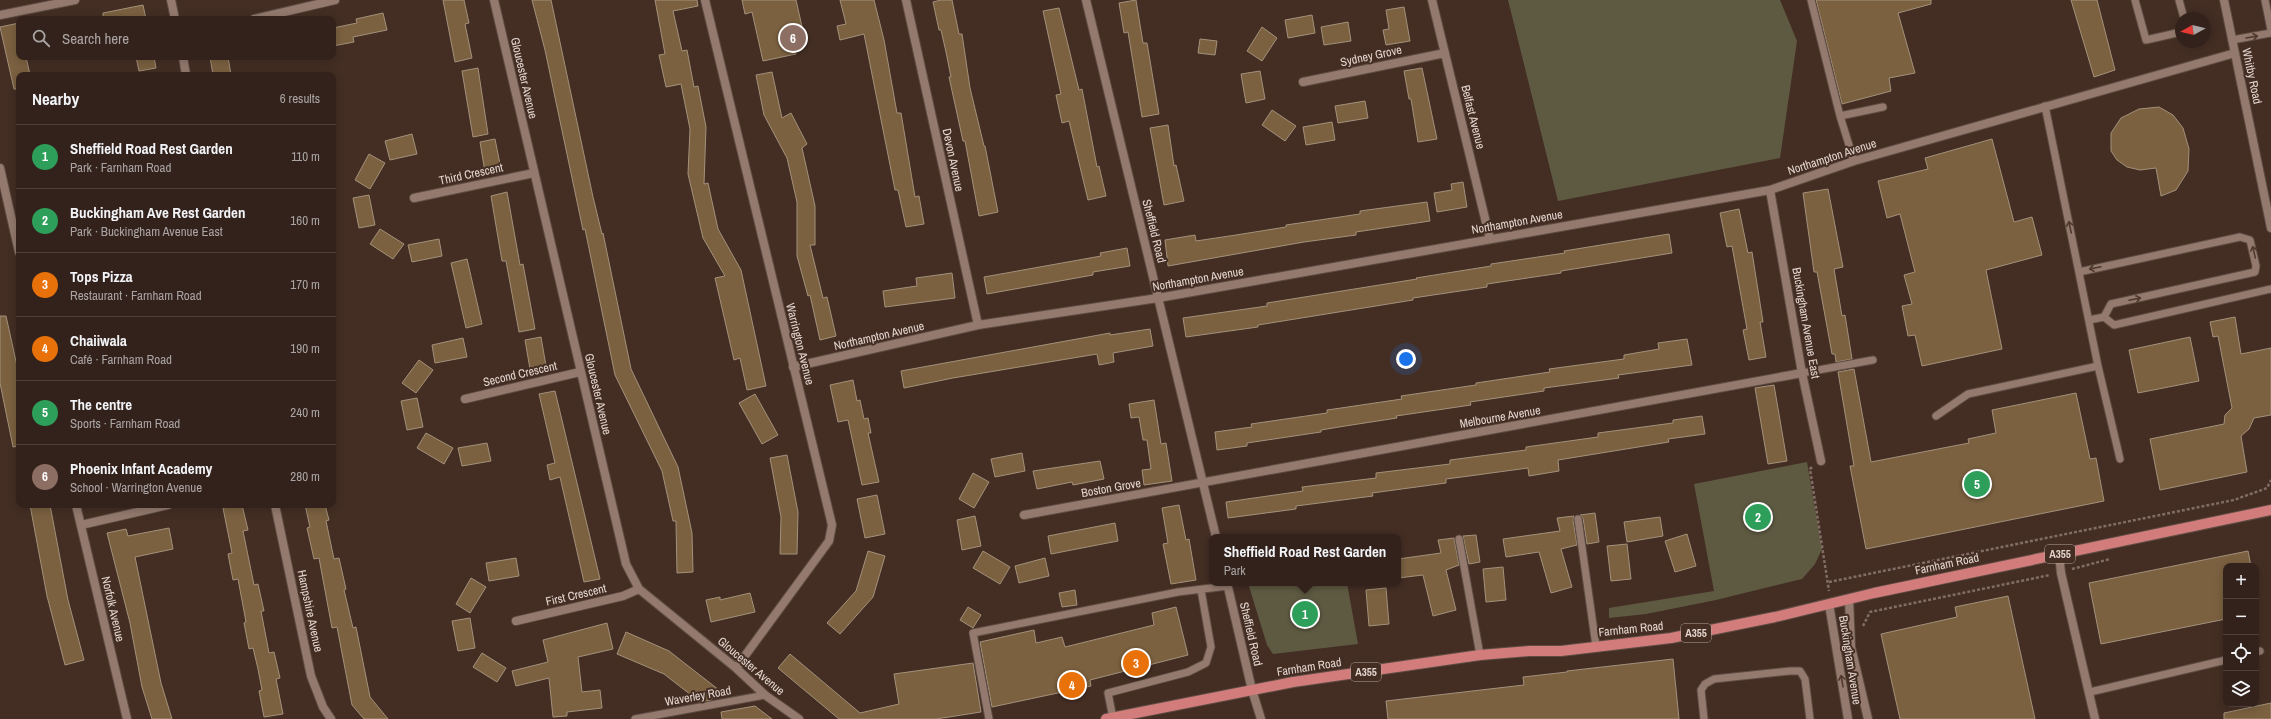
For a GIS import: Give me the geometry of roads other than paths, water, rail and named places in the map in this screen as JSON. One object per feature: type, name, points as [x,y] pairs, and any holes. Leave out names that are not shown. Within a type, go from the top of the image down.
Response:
[{"type":"main road","name":"Farnham Road","points":[[1109,718],[1293,682],[1480,655],[1529,651],[1561,651],[1671,638],[2271,510]]},
{"type":"street","points":[[0,15],[75,0]]},
{"type":"street","points":[[171,0],[174,16]]},
{"type":"street","points":[[267,16],[335,0]]},
{"type":"street","name":"Gloucester Avenue","points":[[494,0],[626,564],[639,589],[736,668],[765,695],[799,719]]},
{"type":"street","name":"Warrington Avenue","points":[[705,0],[832,525],[829,541],[736,668]]},
{"type":"street","name":"Devon Avenue","points":[[906,0],[978,326]]},
{"type":"street","name":"Sheffield Road","points":[[1086,0],[1215,534]]},
{"type":"street","name":"Belfast Avenue","points":[[1432,0],[1490,240]]},
{"type":"street","name":"Whitby Road","points":[[2224,0],[2271,228]]},
{"type":"street","name":"Sydney Grove","points":[[1302,82],[1445,53]]},
{"type":"street","name":"Northampton Avenue","points":[[793,368],[978,326],[1158,298],[1770,190],[1854,161],[2235,53]]},
{"type":"street","points":[[184,60],[186,72]]},
{"type":"street","points":[[0,168],[16,239]]},
{"type":"street","name":"Third Crescent","points":[[414,198],[534,173]]},
{"type":"street","name":"Buckingham Avenue East","points":[[1770,190],[1802,373],[1820,460]]},
{"type":"street","name":"Second Crescent","points":[[465,399],[580,372]]},
{"type":"street","name":"Melbourne Avenue","points":[[1202,484],[1802,373]]},
{"type":"street","name":"Boston Grove","points":[[1024,515],[1202,484]]},
{"type":"street","name":"Norfolk Avenue","points":[[77,508],[127,719]]},
{"type":"street","points":[[81,525],[155,508]]},
{"type":"street","name":"Hampshire Avenue","points":[[276,508],[311,676],[323,707],[331,719]]},
{"type":"street","points":[[2059,554],[2060,573],[2090,692],[2095,719]]},
{"type":"street","name":"Sheffield Road","points":[[1228,586],[1252,690],[1261,719]]},
{"type":"street","name":"First Crescent","points":[[516,621],[623,596],[639,589]]},
{"type":"street","name":"Buckingham Avenue","points":[[1849,599],[1851,647],[1868,719]]},
{"type":"street","name":"Buckingham Avenue","points":[[1829,604],[1848,719]]},
{"type":"lane","points":[[1811,0],[1840,116],[1854,161]]},
{"type":"lane","points":[[2134,0],[2146,40],[2175,33]]},
{"type":"lane","points":[[2179,0],[2182,12]]},
{"type":"lane","points":[[2265,0],[2271,30]]},
{"type":"lane","points":[[2232,40],[2271,33]]},
{"type":"lane","points":[[2045,106],[2098,366],[2120,459]]},
{"type":"lane","points":[[1840,116],[1882,107]]},
{"type":"lane","points":[[2079,272],[2240,237],[2250,240],[2256,266],[2255,272],[2111,304],[2104,317]]},
{"type":"lane","points":[[2089,320],[2104,317],[2114,325],[2271,289]]},
{"type":"lane","points":[[1802,373],[1873,360]]},
{"type":"lane","points":[[1936,416],[1968,394],[2098,366]]},
{"type":"lane","points":[[1578,519],[1596,646]]},
{"type":"lane","points":[[1459,539],[1480,655]]},
{"type":"lane","points":[[990,719],[973,633],[1178,592],[1223,586]]},
{"type":"lane","points":[[1109,718],[1108,692],[1188,672],[1206,663],[1211,647],[1201,590]]},
{"type":"lane","points":[[2090,692],[2223,661]]},
{"type":"lane","points":[[1704,719],[1701,690],[1705,684],[1714,679],[1790,671],[1800,671],[1805,679],[1810,719]]},
{"type":"lane","name":"Waverley Road","points":[[635,719],[765,695]]},
{"type":"place","name":"Phoenix Infant Academy","points":[[793,38]]},
{"type":"place","name":"The centre","points":[[1977,484]]},
{"type":"place","name":"Buckingham Ave Rest Garden","points":[[1758,517]]},
{"type":"place","name":"Sheffield Road Rest Garden","points":[[1305,614]]},
{"type":"place","name":"Tops Pizza","points":[[1136,663]]},
{"type":"place","name":"Chaiiwala","points":[[1072,685]]}]
